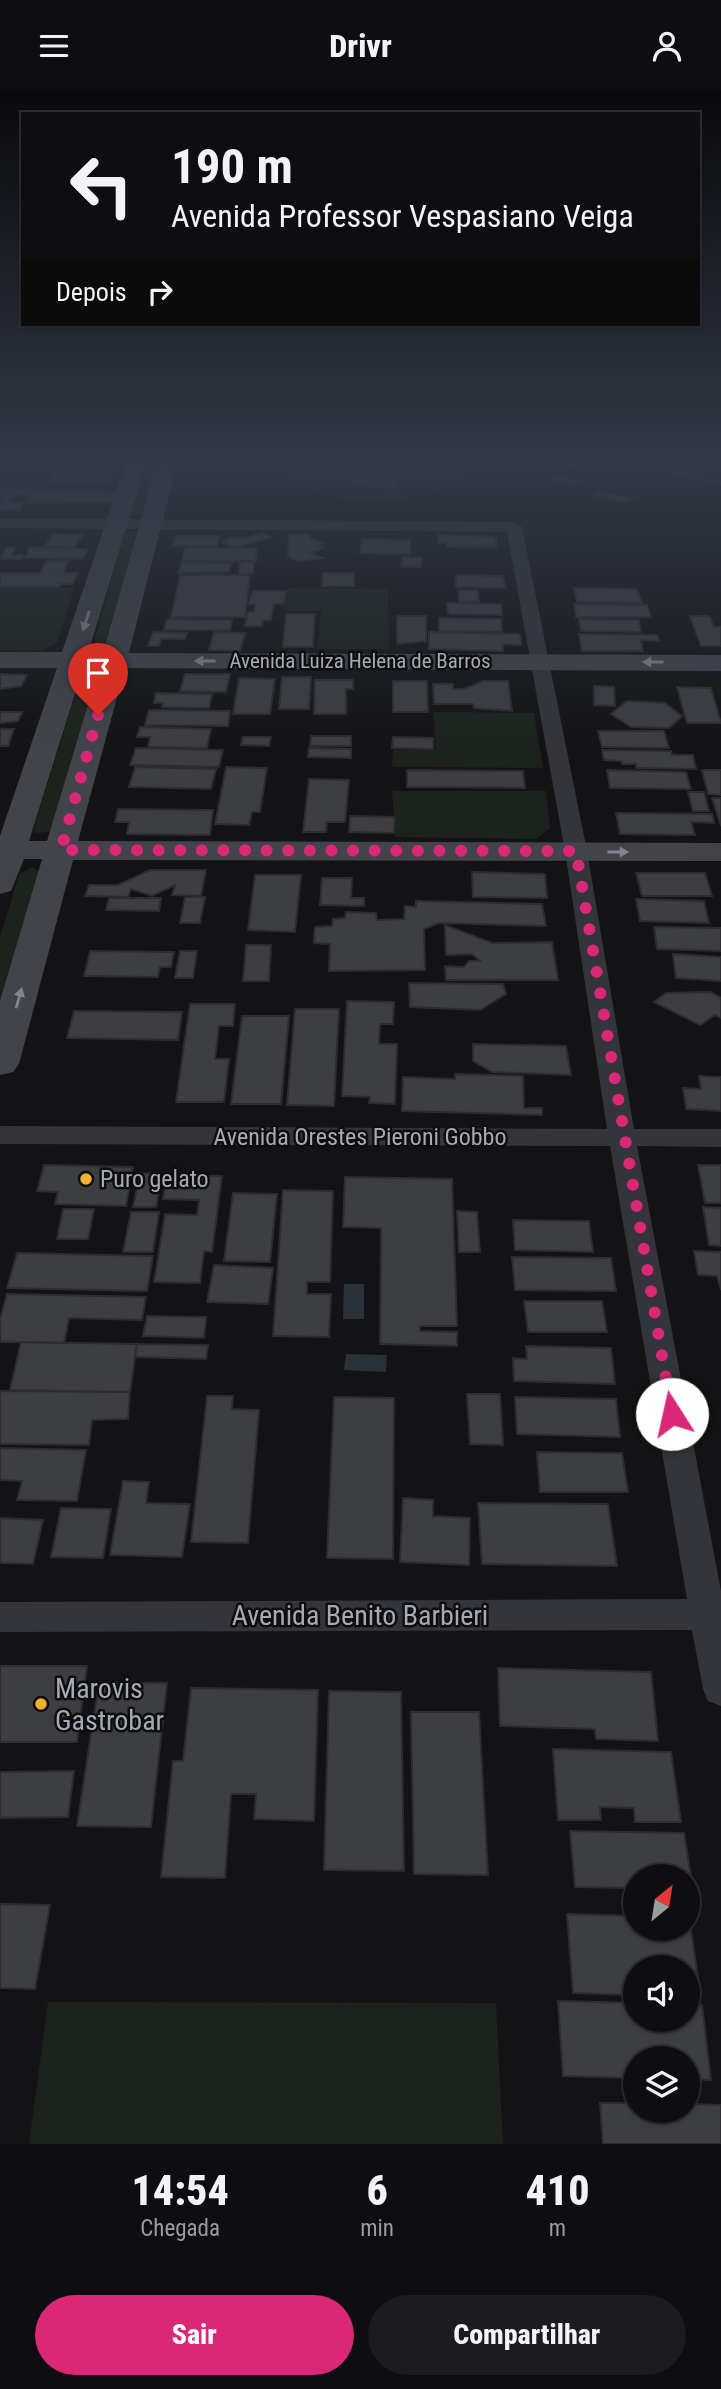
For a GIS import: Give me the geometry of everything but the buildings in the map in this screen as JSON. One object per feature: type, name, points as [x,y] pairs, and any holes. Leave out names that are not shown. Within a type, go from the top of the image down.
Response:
[{"type":"main road","points":[[0,884],[5,850],[74,661],[106,559]]},
{"type":"main road","points":[[0,1064],[142,559]]},
{"type":"main road","name":"Avenida Luiza Helena de Barros","points":[[0,660],[721,663]]},
{"type":"main road","points":[[5,850],[721,852]]},
{"type":"street","points":[[520,559],[576,851],[622,1138],[714,1614],[721,1689]]},
{"type":"street","name":"Avenida Orestes Pieroni Gobbo","points":[[0,1135],[721,1138]]},
{"type":"street","name":"Avenida Benito Barbieri","points":[[0,1617],[714,1614]]},
{"type":"shaded area","points":[[117,559],[133,559],[107,646],[101,649],[93,647]]},
{"type":"shaded area","points":[[0,587],[74,588],[58,641],[39,650],[0,650]]},
{"type":"shaded area","points":[[288,588],[388,589],[389,649],[317,649],[321,611],[284,611]]},
{"type":"shaded area","points":[[89,671],[97,676],[53,826],[49,832],[35,833],[34,827],[82,674]]},
{"type":"shaded area","points":[[434,712],[534,713],[543,768],[392,767],[393,750],[435,750]]},
{"type":"shaded area","points":[[392,791],[546,791],[550,828],[536,839],[395,837]]},
{"type":"shaded area","points":[[31,867],[40,871],[0,1011],[0,937],[19,875]]},
{"type":"shaded area","points":[[344,1284],[364,1284],[364,1319],[343,1319]]},
{"type":"shaded area","points":[[346,1354],[387,1355],[386,1372],[344,1370]]},
{"type":"shaded area","points":[[48,2002],[496,2003],[503,2144],[29,2144]]},
{"type":"place","name":"Puro gelato","points":[[86,1179]]},
{"type":"place","name":"Marovis Gastrobar","points":[[41,1704]]},
{"type":"route","points":[[98,715],[61,850],[576,851],[622,1138],[672,1414]]}]
